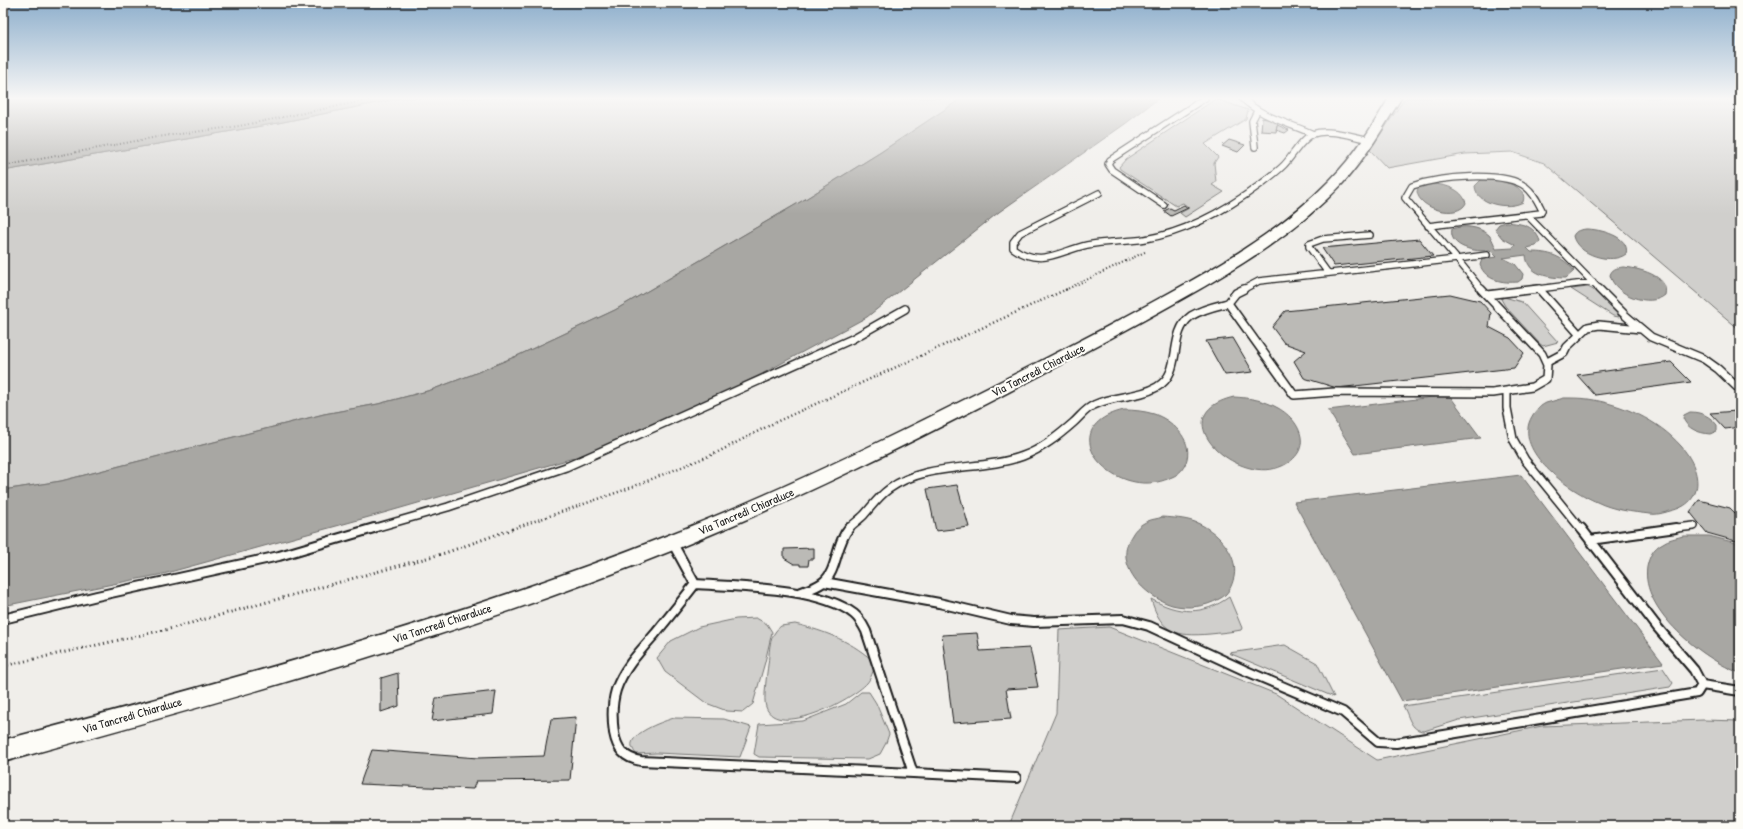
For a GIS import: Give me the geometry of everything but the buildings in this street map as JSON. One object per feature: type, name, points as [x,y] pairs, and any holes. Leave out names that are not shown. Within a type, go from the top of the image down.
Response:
[{"type":"street","name":"Via Tancredi Chiaraluce","points":[[3,751],[370,647],[514,600],[672,542],[756,507],[874,454],[1112,332],[1197,285],[1249,253],[1296,219],[1334,184],[1372,137]]},
{"type":"lane","points":[[1146,137],[1110,160],[1108,164],[1112,170],[1164,205]]},
{"type":"lane","points":[[1254,137],[1255,147]]},
{"type":"lane","points":[[1099,193],[1020,233],[1013,242],[1013,248],[1021,255],[1029,258],[1042,258],[1085,246],[1113,241],[1143,239],[1185,230],[1232,204],[1263,183],[1282,167],[1309,137]]},
{"type":"lane","points":[[1350,137],[1370,140]]},
{"type":"lane","points":[[1228,303],[1294,395],[1335,392],[1493,393],[1532,387],[1546,379],[1548,370],[1547,362],[1535,346],[1487,295],[1428,226],[1405,198],[1412,186],[1422,182],[1484,175],[1506,178],[1526,187],[1535,195],[1542,210],[1541,213],[1528,216],[1428,226]]},
{"type":"lane","points":[[1528,216],[1626,316],[1651,337],[1704,359],[1718,369],[1740,390]]},
{"type":"lane","points":[[1328,274],[1309,247],[1309,244],[1323,240],[1370,235]]},
{"type":"lane","points":[[800,594],[824,582],[847,529],[890,488],[904,480],[927,473],[1002,462],[1023,457],[1052,441],[1094,406],[1108,401],[1141,394],[1158,387],[1165,382],[1172,372],[1178,338],[1186,320],[1201,311],[1228,303],[1236,293],[1259,281],[1487,255]]},
{"type":"lane","points":[[1487,295],[1593,282]]},
{"type":"lane","points":[[1539,289],[1579,334]]},
{"type":"lane","points":[[3,619],[97,596],[279,556],[448,507],[566,467],[831,349],[905,309]]},
{"type":"lane","points":[[1547,362],[1564,353],[1567,347],[1579,334],[1588,327],[1599,325],[1641,328]]},
{"type":"lane","points":[[1507,391],[1507,408],[1514,439],[1525,460],[1590,540],[1658,628],[1694,670],[1702,685]]},
{"type":"lane","points":[[1590,540],[1694,526]]},
{"type":"lane","points":[[672,542],[695,584]]},
{"type":"lane","points":[[824,582],[939,603],[1011,620],[1034,622],[1123,619],[1149,626],[1244,670],[1344,712],[1378,742],[1396,743],[1697,693],[1702,685]]},
{"type":"lane","points":[[695,584],[800,594],[825,600],[848,610],[862,624],[880,669],[913,773]]},
{"type":"lane","points":[[695,584],[632,662],[616,691],[613,708],[613,727],[617,744],[622,755],[641,761],[1016,778]]},
{"type":"lane","points":[[1702,685],[1740,691]]},
{"type":"path","points":[[3,166],[159,137]]},
{"type":"path","points":[[3,666],[173,628],[437,555],[627,489],[716,453],[776,422],[1010,316],[1149,250]]},
{"type":"shaded area","points":[[3,137],[200,137],[3,171]]},
{"type":"shaded area","points":[[200,137],[904,137],[807,198],[615,310],[519,355],[471,375],[431,390],[378,404],[324,414],[61,481],[3,490],[3,171]]},
{"type":"shaded area","points":[[904,137],[1107,137],[999,212],[867,317],[760,375],[665,422],[577,457],[387,512],[163,574],[3,606],[3,490],[61,481],[324,414],[378,404],[431,390],[471,375],[519,355],[615,310],[807,198]]},
{"type":"shaded area","points":[[1159,137],[1217,137],[1205,144],[1218,157],[1214,163],[1216,182],[1212,185],[1224,192],[1185,217],[1180,213],[1189,208],[1183,203],[1176,206],[1120,169],[1119,167],[1126,159]]},
{"type":"shaded area","points":[[1379,137],[1740,137],[1740,330],[1544,163],[1512,152],[1465,154],[1387,168],[1370,150]]},
{"type":"shaded area","points":[[1488,179],[1512,184],[1522,191],[1524,196],[1523,202],[1510,206],[1487,202],[1481,198],[1475,186],[1481,180]]},
{"type":"shaded area","points":[[1430,184],[1446,186],[1456,190],[1461,194],[1466,203],[1462,208],[1455,211],[1439,210],[1431,207],[1424,203],[1419,197],[1417,191],[1419,187]]},
{"type":"shaded area","points":[[1507,222],[1527,226],[1535,232],[1540,241],[1536,246],[1527,248],[1531,252],[1550,254],[1560,258],[1574,271],[1566,278],[1540,274],[1530,267],[1527,262],[1526,255],[1503,258],[1515,264],[1523,274],[1522,279],[1518,282],[1496,280],[1486,275],[1480,265],[1482,259],[1497,257],[1490,250],[1478,251],[1464,247],[1454,240],[1452,235],[1452,229],[1461,227],[1476,228],[1489,235],[1496,249],[1513,248],[1515,245],[1502,238],[1495,229],[1499,224]]},
{"type":"shaded area","points":[[1586,229],[1606,232],[1619,238],[1624,242],[1626,254],[1620,257],[1604,258],[1588,253],[1576,243],[1573,236],[1577,231]]},
{"type":"shaded area","points":[[1623,267],[1644,271],[1658,278],[1663,282],[1665,295],[1658,299],[1642,300],[1625,294],[1613,282],[1610,275],[1615,269]]},
{"type":"shaded area","points":[[1588,287],[1606,300],[1619,317],[1613,316],[1571,289]]},
{"type":"shaded area","points":[[1504,297],[1522,302],[1558,342],[1543,346],[1540,344],[1505,306],[1501,299]]},
{"type":"shaded area","points":[[1449,395],[1481,438],[1355,454],[1328,410]]},
{"type":"shaded area","points":[[1234,397],[1267,403],[1287,414],[1294,421],[1301,437],[1301,445],[1298,453],[1292,460],[1282,466],[1264,470],[1245,466],[1227,458],[1213,446],[1205,432],[1204,418],[1213,406]]},
{"type":"shaded area","points":[[1564,398],[1579,398],[1601,401],[1626,409],[1662,428],[1681,446],[1693,465],[1697,484],[1695,493],[1690,501],[1682,507],[1660,514],[1616,509],[1586,497],[1561,481],[1539,460],[1532,448],[1528,435],[1529,423],[1538,409],[1546,403]]},
{"type":"shaded area","points":[[1124,410],[1154,414],[1167,421],[1179,431],[1184,438],[1188,452],[1186,462],[1180,472],[1175,476],[1151,483],[1130,481],[1112,473],[1098,461],[1091,446],[1091,432],[1102,419]]},
{"type":"shaded area","points":[[1690,412],[1702,414],[1708,417],[1717,425],[1717,431],[1710,434],[1690,428],[1683,418],[1684,415]]},
{"type":"shaded area","points":[[1521,475],[1663,663],[1402,701],[1294,502]]},
{"type":"shaded area","points":[[1162,517],[1195,522],[1211,531],[1224,544],[1233,560],[1235,568],[1231,587],[1227,593],[1214,602],[1208,604],[1184,607],[1172,605],[1162,601],[1142,587],[1134,578],[1126,557],[1127,546],[1133,533],[1138,527],[1148,521]]},
{"type":"shaded area","points":[[1683,536],[1709,536],[1740,544],[1740,673],[1709,657],[1693,645],[1677,631],[1664,616],[1654,600],[1648,583],[1647,567],[1650,556],[1654,550],[1667,540]]},
{"type":"shaded area","points":[[1229,597],[1242,628],[1241,630],[1198,635],[1179,633],[1165,626],[1155,610],[1151,599],[1171,608],[1190,611],[1210,607]]},
{"type":"shaded area","points":[[756,618],[767,624],[772,632],[753,704],[743,712],[727,711],[706,703],[665,672],[657,658],[671,641],[699,627],[736,619]]},
{"type":"shaded area","points":[[795,624],[838,638],[858,649],[876,664],[867,683],[859,690],[831,707],[799,718],[784,719],[773,716],[765,704],[770,649],[774,634],[781,626]]},
{"type":"shaded area","points":[[1109,627],[1276,694],[1377,760],[1542,726],[1703,720],[1740,721],[1740,826],[914,826],[914,823],[1010,823],[1056,713],[1059,630]]},
{"type":"shaded area","points":[[1285,645],[1317,663],[1334,697],[1229,653]]},
{"type":"shaded area","points":[[1663,668],[1673,683],[1670,687],[1459,720],[1424,731],[1419,730],[1410,722],[1403,706]]},
{"type":"shaded area","points":[[861,692],[869,692],[876,703],[889,734],[880,754],[868,759],[759,757],[754,754],[759,724],[803,721],[846,704]]},
{"type":"shaded area","points":[[674,718],[724,719],[751,727],[740,757],[657,753],[636,754],[632,743],[638,734],[650,727]]}]
